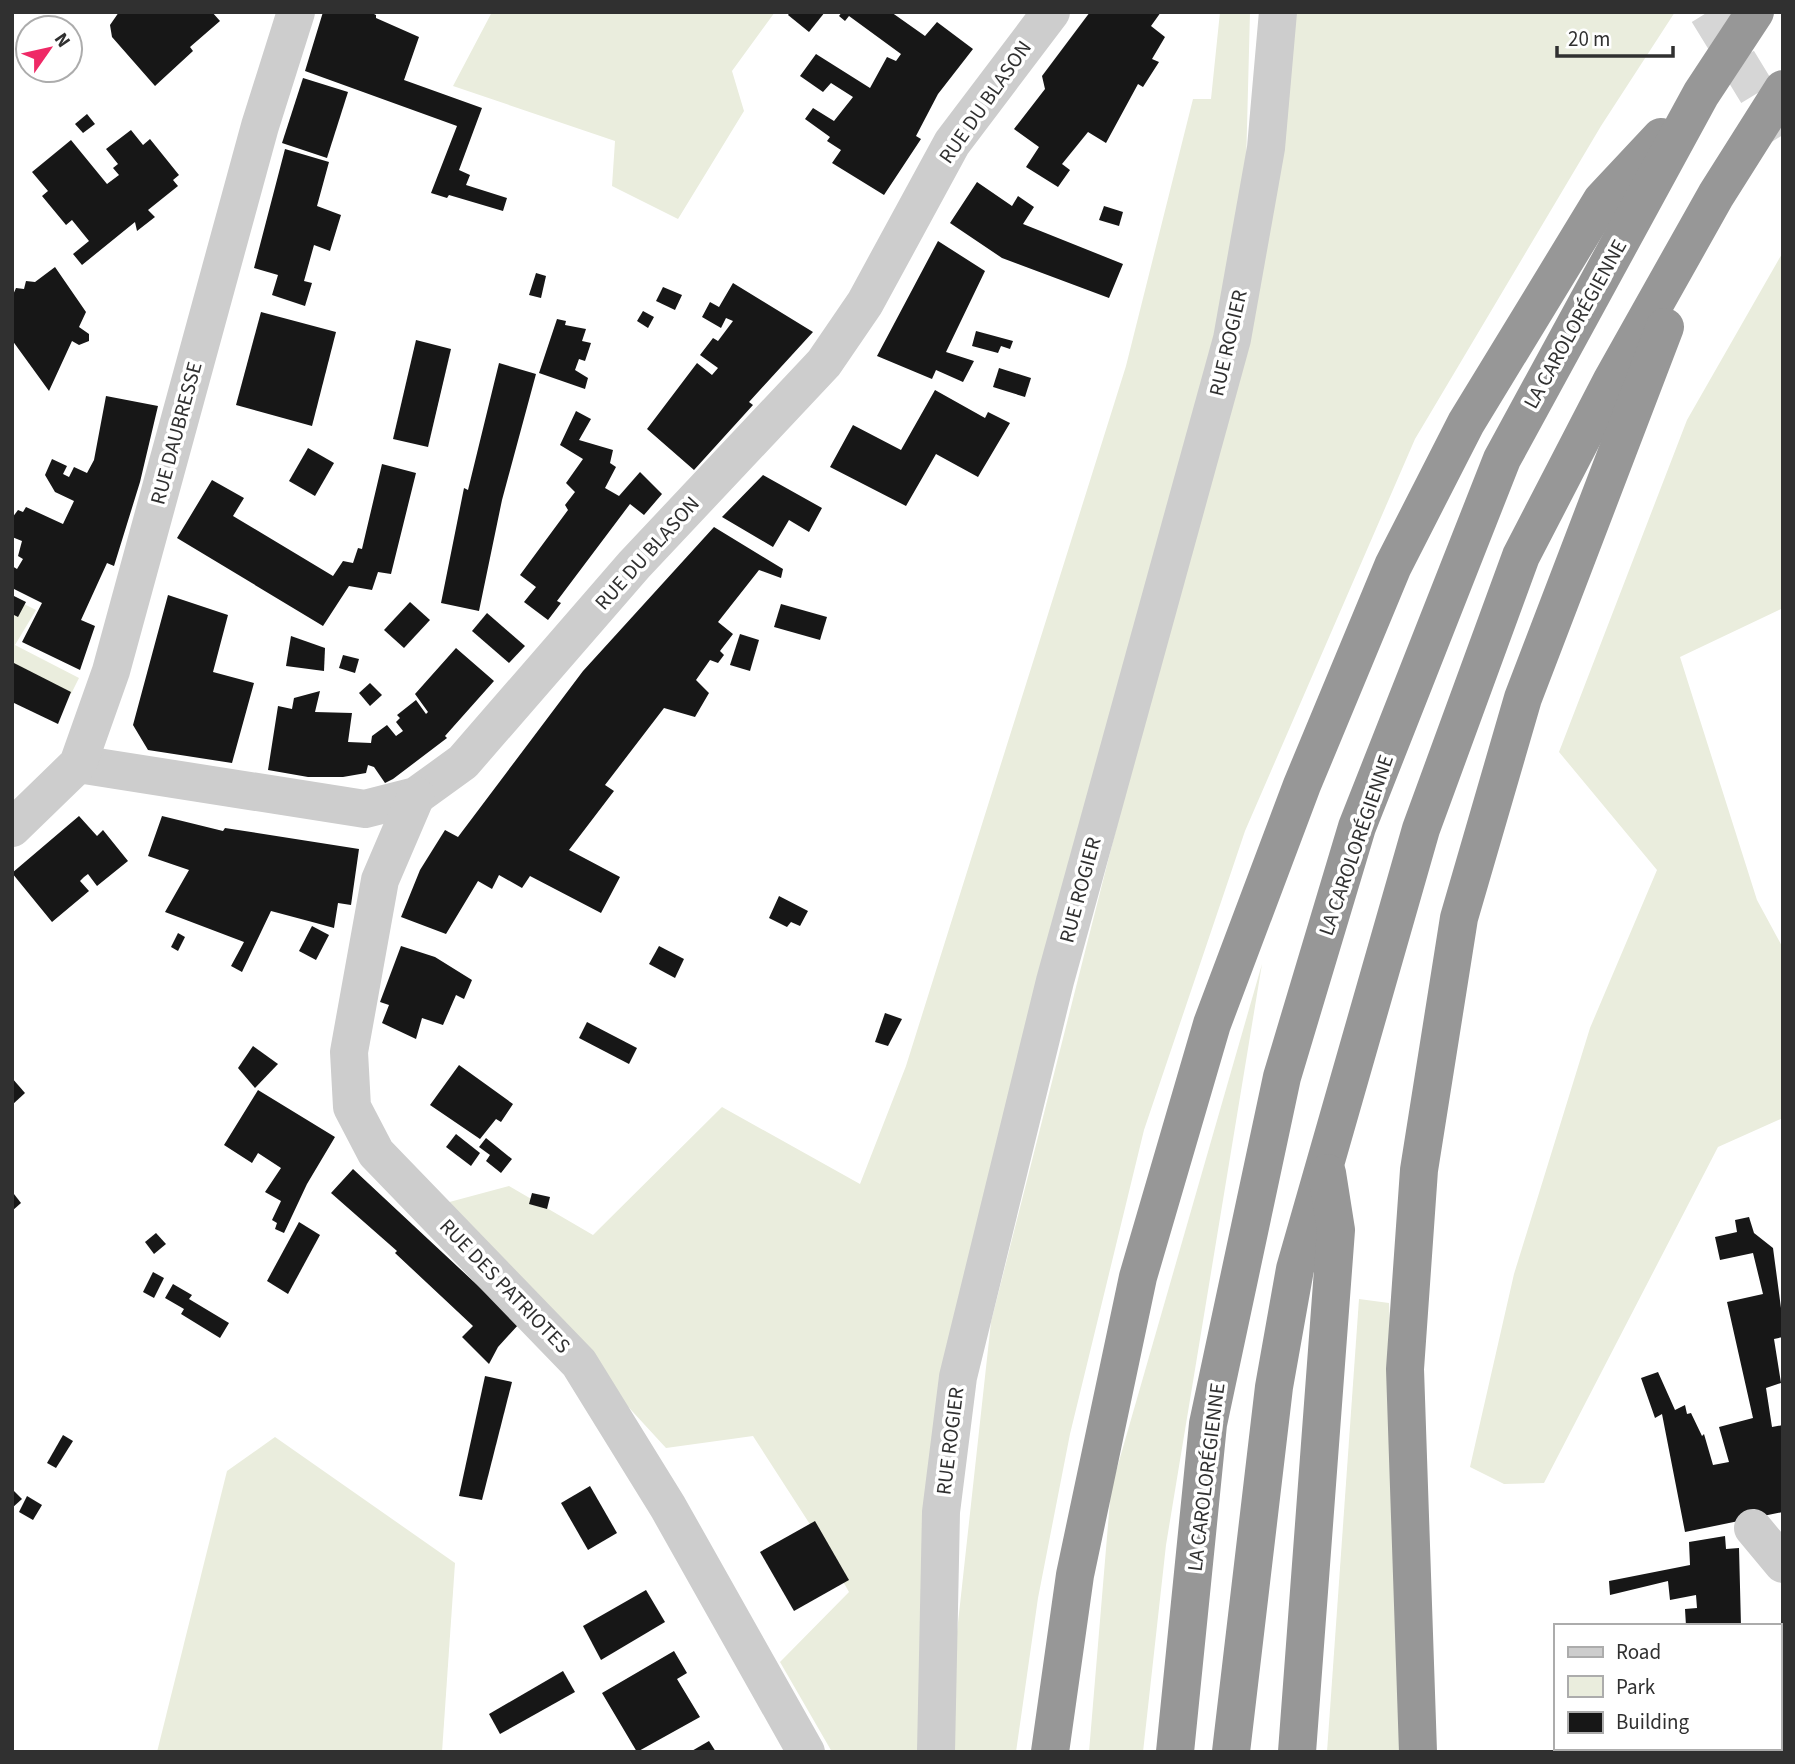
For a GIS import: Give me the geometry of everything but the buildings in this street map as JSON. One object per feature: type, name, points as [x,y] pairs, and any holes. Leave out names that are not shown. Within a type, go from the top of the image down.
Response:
[{"type":"highway","name":"LA CAROLORÉGIENNE","points":[[1175,1752],[1208,1424],[1282,1077],[1357,827],[1502,459],[1700,94],[1755,12]]},
{"type":"highway","points":[[1231,1752],[1274,1387],[1295,1269],[1421,829],[1521,556],[1612,380],[1716,195],[1783,89]]},
{"type":"highway","points":[[1051,1752],[1075,1575],[1138,1277],[1212,1024],[1302,785],[1393,566],[1465,423],[1602,200],[1700,94]]},
{"type":"highway","points":[[1418,1752],[1405,1369],[1419,1170],[1459,918],[1523,698],[1716,195]]},
{"type":"highway","points":[[1297,1752],[1336,1230],[1325,1164]]},
{"type":"street","name":"RUE DAUBRESSE","points":[[12,828],[78,764],[111,671],[260,126],[296,12]]},
{"type":"street","name":"RUE DU BLASON","points":[[78,764],[365,809],[416,796],[463,762],[634,565],[824,363],[865,303],[952,143],[1051,12]]},
{"type":"street","name":"RUE ROGIER","points":[[936,1752],[941,1512],[958,1377],[1055,981],[1232,339],[1266,148],[1275,20]]},
{"type":"street","name":"RUE DES PATRIOTES","points":[[416,796],[380,880],[349,1052],[352,1107],[376,1153],[579,1363],[668,1507],[806,1752]]},
{"type":"street","points":[[1753,1528],[1783,1564]]},
{"type":"green space","points":[[492,12],[775,12],[732,71],[744,111],[678,219],[612,186],[615,141],[453,86]]},
{"type":"green space","points":[[1220,12],[1250,12],[1245,204],[1278,12],[1675,12],[1601,126],[1415,439],[1245,831],[1144,1130],[1070,1434],[1038,1598],[1016,1752],[948,1752],[946,1732],[991,1322],[1142,727],[979,1291],[936,1752],[832,1752],[780,1662],[849,1592],[813,1529],[753,1436],[666,1448],[442,1204],[509,1186],[593,1235],[722,1107],[860,1184],[906,1066],[1126,366],[1193,99],[1211,99]]},
{"type":"green space","points":[[1783,252],[1783,608],[1680,657],[1757,900],[1783,948],[1783,1118],[1718,1147],[1544,1483],[1504,1484],[1470,1467],[1514,1274],[1590,1028],[1657,870],[1559,752],[1687,420]]},
{"type":"green space","points":[[12,598],[36,610],[15,645],[79,678],[71,694],[16,667],[12,670]]},
{"type":"green space","points":[[1262,964],[1166,1545],[1143,1752],[1089,1752],[1111,1489]]},
{"type":"green space","points":[[1359,1299],[1389,1303],[1409,1752],[1327,1752]]},
{"type":"green space","points":[[275,1437],[455,1563],[442,1752],[157,1752],[227,1471]]},
{"type":"tunnel","points":[[1708,12],[1783,135]]}]
